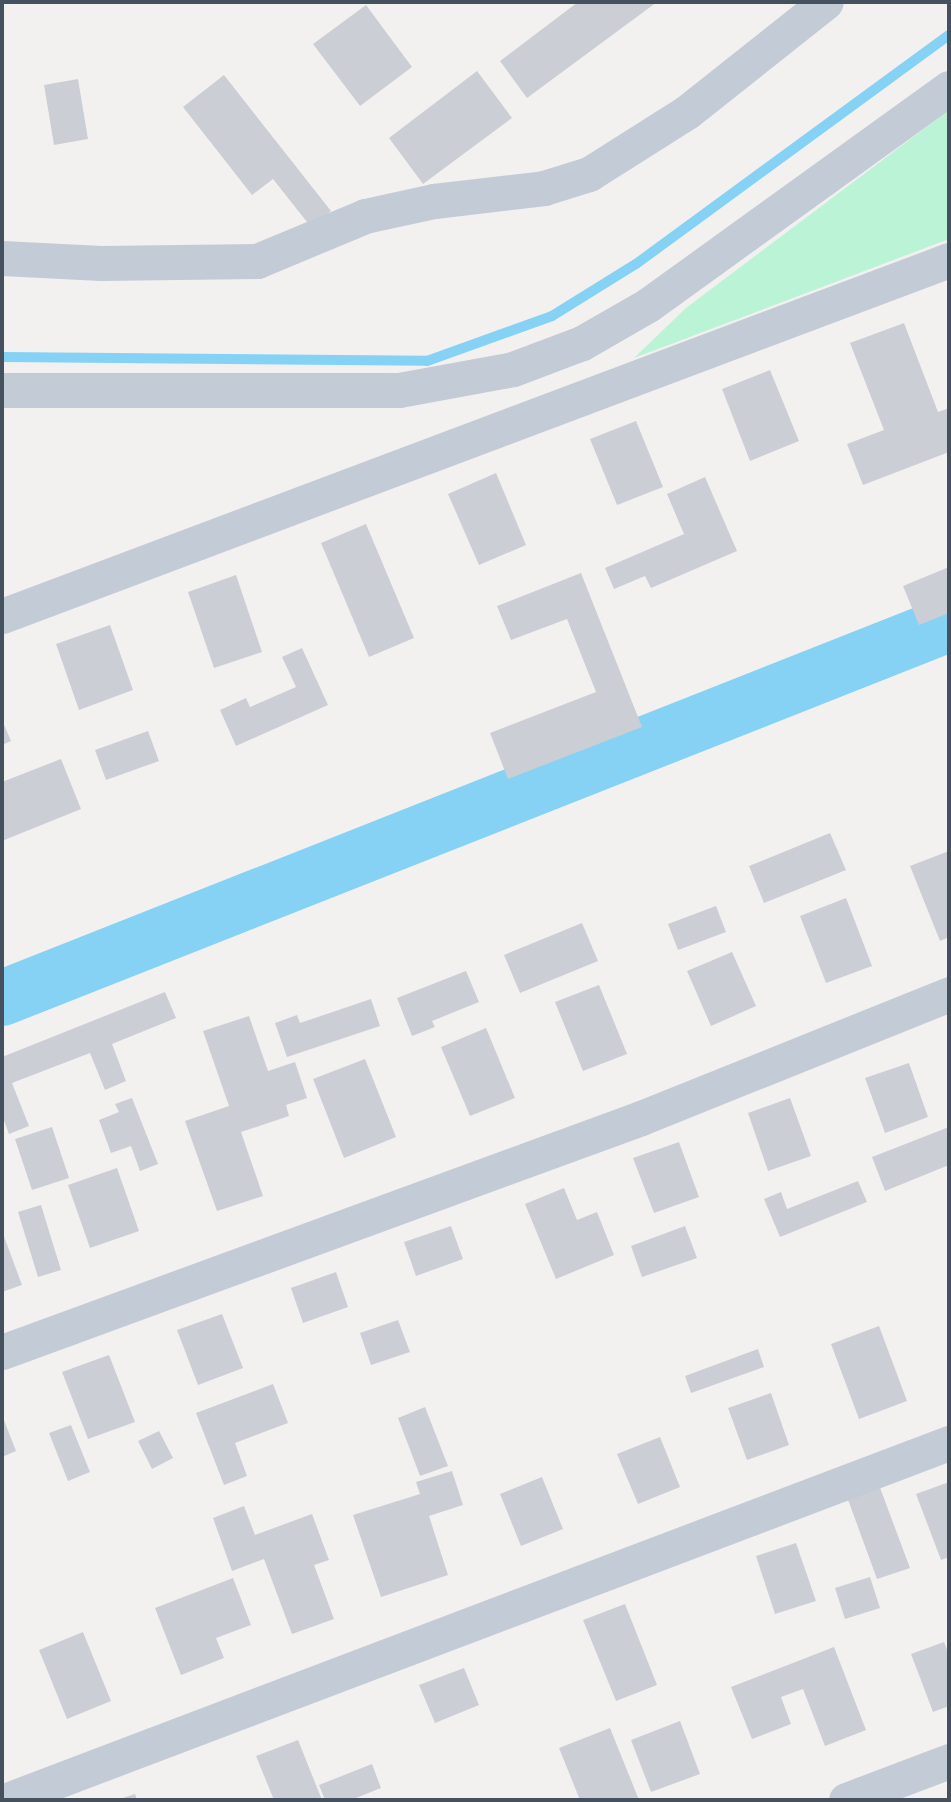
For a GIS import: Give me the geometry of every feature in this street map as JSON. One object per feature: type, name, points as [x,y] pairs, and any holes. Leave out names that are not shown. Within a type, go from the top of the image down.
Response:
[{"type":"street","points":[[2,258],[101,263],[257,261],[365,216],[434,201],[544,188],[589,174],[687,112],[826,2]]},
{"type":"street","points":[[2,390],[399,390],[513,369],[582,343],[648,305],[949,88]]},
{"type":"street","points":[[2,616],[949,260]]},
{"type":"street","points":[[2,1352],[641,1118],[949,995]]},
{"type":"street","points":[[7,1800],[949,1443]]},
{"type":"street","points":[[846,1800],[949,1761]]},
{"type":"green space","points":[[949,110],[949,239],[634,358],[686,308]]},
{"type":"building","points":[[578,2],[657,2],[527,98],[500,61]]},
{"type":"building","points":[[366,5],[412,67],[360,106],[313,44]]},
{"type":"building","points":[[477,71],[512,118],[423,184],[389,138]]},
{"type":"building","points":[[224,75],[331,211],[311,227],[273,179],[252,195],[183,107]]},
{"type":"building","points":[[78,79],[88,139],[54,145],[44,85]]},
{"type":"building","points":[[904,323],[938,412],[949,408],[949,452],[863,485],[847,444],[884,430],[850,343]]},
{"type":"building","points":[[770,370],[799,441],[750,461],[722,389]]},
{"type":"building","points":[[636,421],[663,487],[617,505],[590,439]]},
{"type":"building","points":[[496,473],[526,545],[479,565],[448,494]]},
{"type":"building","points":[[705,477],[737,551],[651,588],[645,576],[614,589],[605,568],[684,534],[667,494]]},
{"type":"building","points":[[366,524],[414,638],[369,657],[321,543]]},
{"type":"building","points":[[949,567],[949,613],[919,625],[903,586]]},
{"type":"building","points":[[581,573],[642,727],[508,779],[490,733],[596,692],[567,619],[511,640],[497,606]]},
{"type":"building","points":[[236,575],[262,652],[214,668],[188,592]]},
{"type":"building","points":[[110,625],[133,690],[79,710],[56,644]]},
{"type":"building","points":[[302,648],[328,705],[236,746],[220,710],[246,698],[250,707],[296,687],[282,657]]},
{"type":"building","points":[[2,720],[11,741],[2,745]]},
{"type":"building","points":[[148,731],[159,761],[106,780],[95,750]]},
{"type":"building","points":[[61,759],[81,809],[2,841],[2,782]]},
{"type":"building","points":[[830,833],[846,870],[764,903],[749,866]]},
{"type":"building","points":[[949,851],[949,937],[940,941],[910,866]]},
{"type":"building","points":[[846,898],[872,966],[826,983],[800,916]]},
{"type":"building","points":[[716,906],[726,932],[678,950],[668,924]]},
{"type":"building","points":[[582,923],[598,961],[520,993],[504,955]]},
{"type":"building","points":[[732,952],[756,1006],[711,1026],[687,971]]},
{"type":"building","points":[[466,971],[479,1002],[432,1021],[435,1027],[412,1036],[397,998]]},
{"type":"building","points":[[599,985],[627,1054],[583,1071],[555,1002]]},
{"type":"building","points":[[165,992],[176,1018],[112,1044],[126,1081],[105,1090],[90,1053],[12,1083],[29,1126],[9,1134],[2,1115],[2,1057]]},
{"type":"building","points":[[371,999],[380,1026],[287,1057],[275,1023],[297,1015],[300,1023]]},
{"type":"building","points":[[249,1016],[268,1071],[295,1062],[307,1098],[286,1105],[289,1116],[241,1132],[263,1196],[217,1211],[185,1121],[229,1106],[203,1031]]},
{"type":"building","points":[[486,1028],[515,1098],[470,1116],[441,1047]]},
{"type":"building","points":[[365,1059],[396,1137],[344,1158],[313,1079]]},
{"type":"building","points":[[909,1063],[928,1117],[885,1133],[865,1078]]},
{"type":"building","points":[[132,1098],[158,1164],[140,1171],[131,1146],[111,1153],[99,1120],[119,1112],[115,1104]]},
{"type":"building","points":[[790,1098],[811,1156],[768,1171],[748,1113]]},
{"type":"building","points":[[52,1127],[69,1178],[32,1190],[15,1139]]},
{"type":"building","points":[[949,1127],[949,1165],[885,1191],[872,1157]]},
{"type":"building","points":[[679,1142],[699,1197],[654,1213],[633,1158]]},
{"type":"building","points":[[117,1168],[139,1231],[90,1248],[68,1185]]},
{"type":"building","points":[[858,1181],[867,1202],[780,1237],[764,1199],[781,1192],[787,1209]]},
{"type":"building","points":[[564,1188],[577,1220],[597,1212],[614,1255],[556,1279],[525,1204]]},
{"type":"building","points":[[41,1205],[61,1270],[38,1277],[18,1212]]},
{"type":"building","points":[[451,1226],[463,1259],[416,1276],[404,1242]]},
{"type":"building","points":[[685,1226],[697,1258],[642,1277],[631,1246]]},
{"type":"building","points":[[2,1231],[22,1285],[2,1292]]},
{"type":"building","points":[[336,1272],[348,1307],[303,1323],[291,1288]]},
{"type":"building","points":[[222,1314],[243,1368],[198,1385],[177,1330]]},
{"type":"building","points":[[398,1320],[410,1352],[371,1365],[360,1333]]},
{"type":"building","points":[[879,1326],[907,1401],[859,1419],[831,1344]]},
{"type":"building","points":[[758,1349],[764,1367],[691,1393],[685,1376]]},
{"type":"building","points":[[109,1355],[135,1422],[88,1439],[62,1372]]},
{"type":"building","points":[[273,1384],[288,1423],[235,1443],[247,1476],[224,1485],[196,1413]]},
{"type":"building","points":[[771,1393],[789,1445],[747,1460],[728,1408]]},
{"type":"building","points":[[425,1407],[448,1466],[420,1476],[398,1418]]},
{"type":"building","points":[[2,1415],[16,1451],[2,1457]]},
{"type":"building","points":[[71,1425],[90,1472],[68,1481],[49,1433]]},
{"type":"building","points":[[159,1431],[173,1458],[152,1469],[138,1441]]},
{"type":"building","points":[[660,1437],[680,1487],[638,1504],[617,1454]]},
{"type":"building","points":[[452,1471],[463,1505],[429,1516],[448,1575],[381,1597],[353,1515],[420,1494],[416,1482]]},
{"type":"building","points":[[542,1477],[563,1529],[521,1546],[500,1494]]},
{"type":"building","points":[[949,1482],[949,1557],[941,1560],[916,1494]]},
{"type":"building","points":[[879,1485],[910,1568],[877,1579],[847,1497]]},
{"type":"building","points":[[244,1506],[255,1535],[312,1514],[329,1560],[314,1565],[334,1619],[292,1634],[264,1559],[232,1571],[213,1518]]},
{"type":"building","points":[[796,1543],[816,1601],[775,1614],[756,1556]]},
{"type":"building","points":[[870,1577],[880,1608],[845,1619],[835,1588]]},
{"type":"building","points":[[233,1578],[251,1625],[216,1638],[224,1658],[181,1675],[155,1608]]},
{"type":"building","points":[[625,1604],[657,1685],[616,1701],[583,1620]]},
{"type":"building","points":[[83,1632],[111,1701],[67,1719],[39,1650]]},
{"type":"building","points":[[944,1642],[949,1655],[949,1706],[933,1712],[911,1654]]},
{"type":"building","points":[[834,1647],[866,1730],[825,1746],[803,1689],[781,1697],[791,1724],[752,1739],[731,1687]]},
{"type":"building","points":[[464,1668],[479,1705],[435,1723],[419,1685]]},
{"type":"building","points":[[680,1721],[700,1774],[651,1792],[631,1740]]},
{"type":"building","points":[[610,1728],[639,1800],[580,1800],[559,1748]]},
{"type":"building","points":[[298,1740],[322,1800],[274,1800],[256,1756]]},
{"type":"building","points":[[372,1764],[381,1788],[351,1800],[325,1800],[319,1785]]},
{"type":"building","points":[[135,1794],[137,1800],[117,1800]]},
{"type":"waterway","points":[[2,357],[427,361],[552,316],[636,264],[949,35]]},
{"type":"waterway","points":[[2,998],[949,624]]}]
